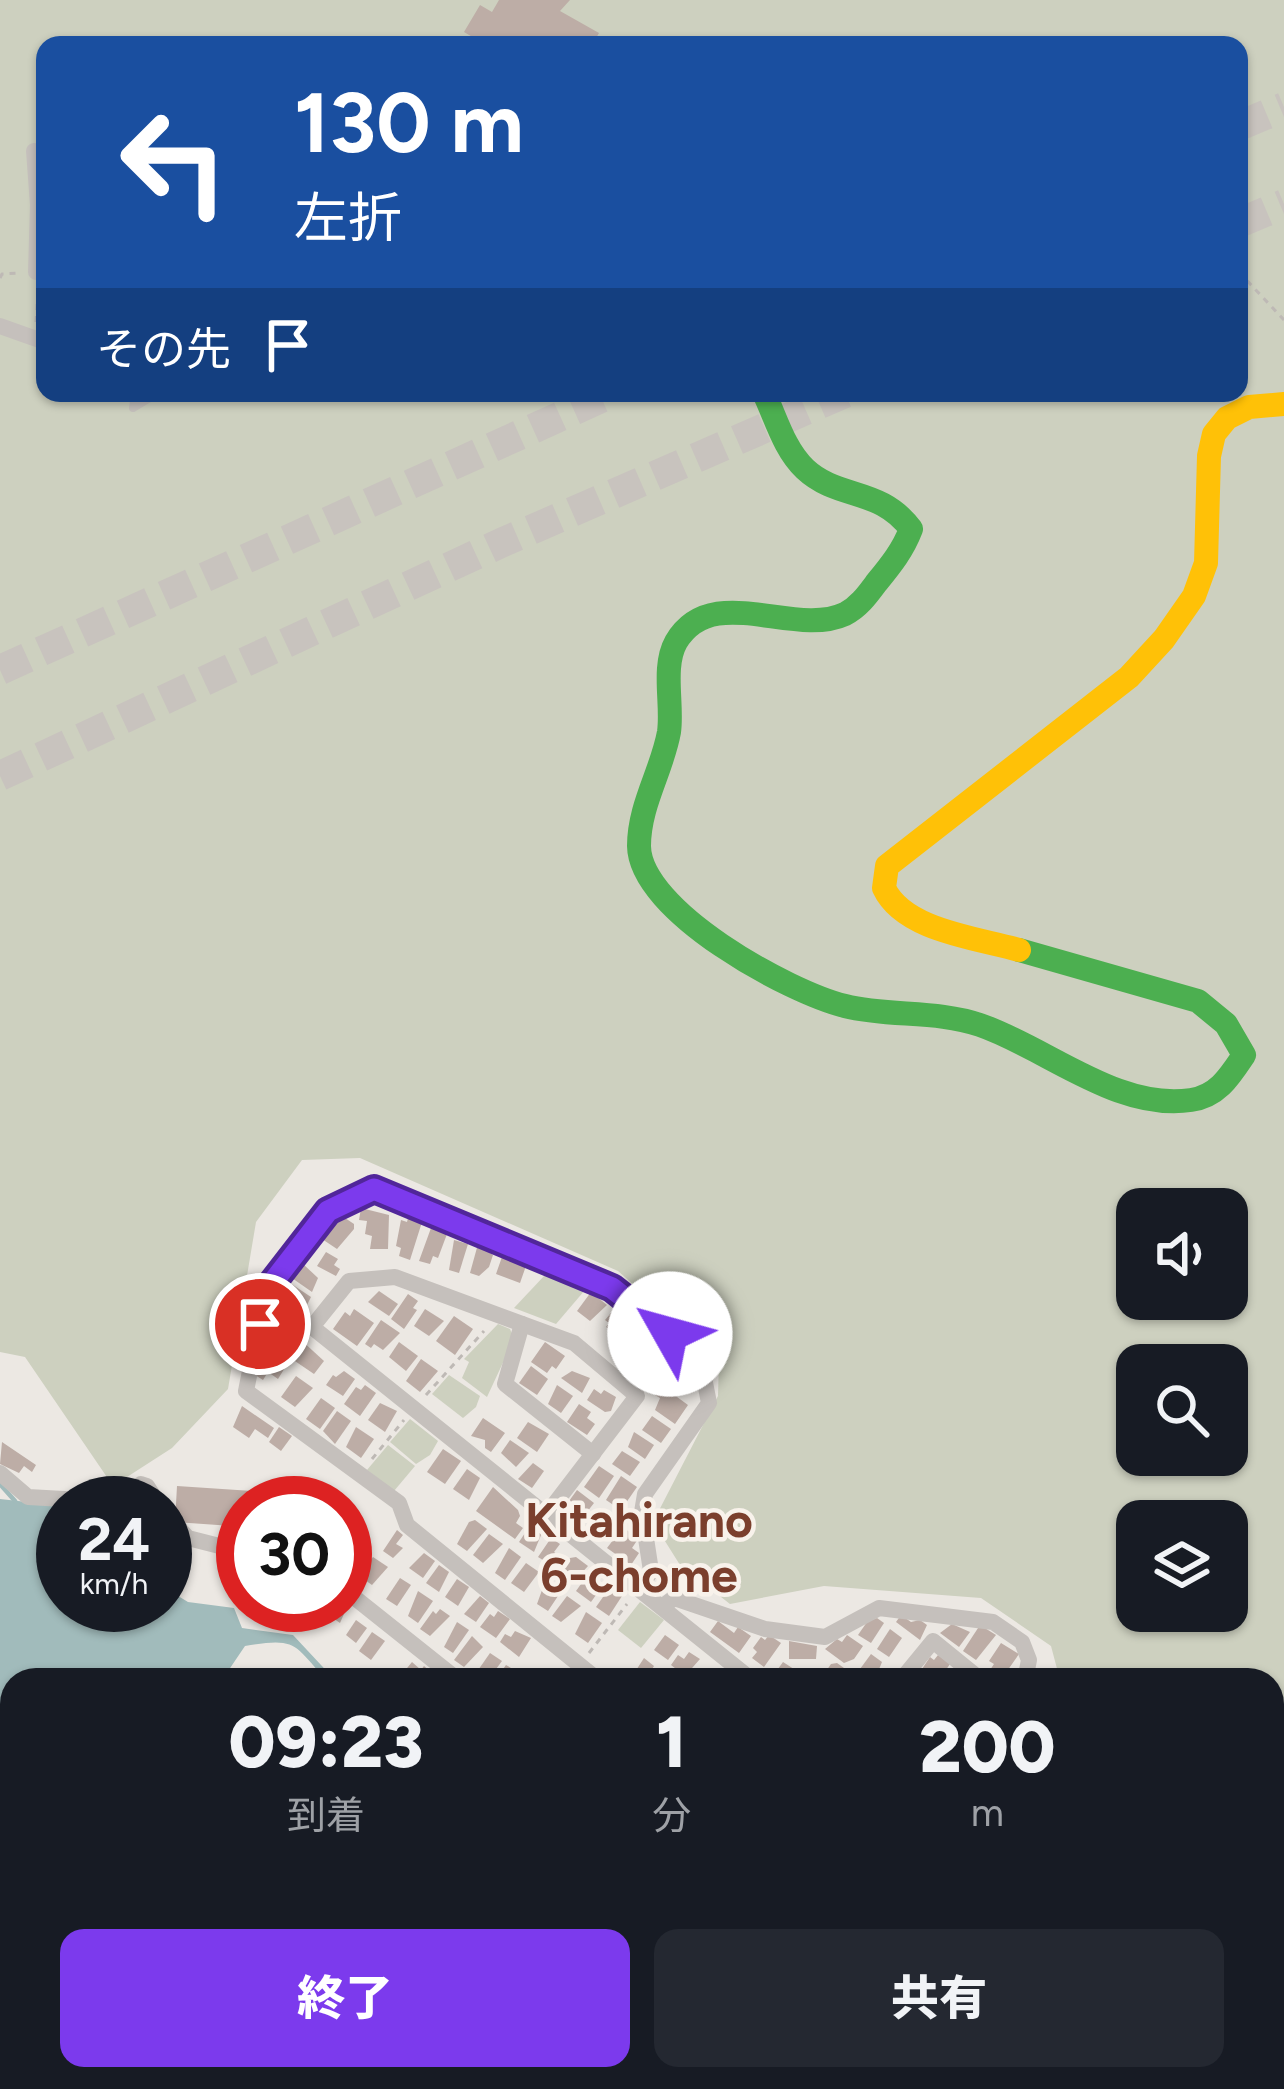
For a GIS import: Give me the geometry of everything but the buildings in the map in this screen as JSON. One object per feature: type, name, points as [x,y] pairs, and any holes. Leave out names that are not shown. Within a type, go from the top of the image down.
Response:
[{"type":"street","points":[[36,155],[34,151],[36,178]]},
{"type":"street","points":[[0,326],[36,339]]},
{"type":"street","points":[[769,402],[800,464],[816,477],[877,497],[900,511],[910,530],[905,549],[862,603],[843,616],[816,621],[725,611],[706,614],[686,627],[673,646],[668,737],[638,840],[649,884],[668,904],[779,980],[814,998],[979,1025],[1137,1097],[1172,1101],[1198,1100],[1220,1090],[1237,1074],[1244,1055],[1220,1015],[1198,1000],[931,923],[896,908],[886,898],[881,879],[886,866],[1129,677],[1161,644],[1196,592],[1205,565],[1208,452],[1214,431],[1230,412],[1248,404],[1284,404]]},
{"type":"street","points":[[584,1668],[407,1525],[399,1503],[246,1391],[266,1291],[328,1211],[374,1189],[612,1288],[700,1357],[709,1403],[645,1494],[642,1512],[651,1571],[639,1588]]},
{"type":"street","points":[[546,1514],[637,1396],[574,1343],[395,1277],[349,1281],[311,1327],[737,1668]]},
{"type":"street","points":[[522,1324],[505,1384],[593,1454]]},
{"type":"street","points":[[0,1473],[28,1497],[36,1497]]},
{"type":"street","points":[[662,1607],[674,1598],[765,1629],[825,1637],[879,1608],[993,1622],[1022,1642],[1027,1668]]},
{"type":"street","points":[[372,1612],[443,1668]]},
{"type":"street","points":[[911,1668],[933,1641],[966,1668]]},
{"type":"path","points":[[0,275],[36,272]]},
{"type":"path","points":[[1248,282],[1284,320]]},
{"type":"path","points":[[414,1408],[498,1316]]},
{"type":"path","points":[[359,1474],[394,1431]]},
{"type":"path","points":[[580,1665],[639,1588]]},
{"type":"green space","points":[[0,0],[1284,0],[1284,1668],[1057,1668],[1051,1646],[981,1598],[824,1586],[730,1604],[680,1565],[653,1522],[718,1396],[719,1360],[618,1271],[360,1158],[302,1160],[256,1222],[228,1389],[172,1448],[129,1476],[106,1476],[25,1357],[0,1352]]},
{"type":"green space","points":[[545,1275],[585,1290],[556,1324],[514,1308]]},
{"type":"green space","points":[[498,1324],[510,1329],[514,1339],[487,1397],[462,1378],[469,1362],[464,1359]]},
{"type":"green space","points":[[449,1375],[480,1396],[463,1418],[432,1394]]},
{"type":"green space","points":[[410,1419],[438,1441],[430,1455],[416,1464],[390,1442]]},
{"type":"green space","points":[[388,1445],[415,1466],[394,1491],[367,1470]]},
{"type":"green space","points":[[640,1602],[664,1620],[641,1648],[618,1630]]},
{"type":"water","points":[[0,1499],[36,1503],[36,1632],[192,1632],[192,1603],[216,1606],[216,1632],[293,1635],[324,1668],[316,1668],[293,1646],[275,1642],[245,1646],[230,1668],[0,1668]]},
{"type":"waterway","points":[[0,1484],[15,1501]]},
{"type":"tunnel","points":[[1248,122],[1284,107]]},
{"type":"tunnel","points":[[1248,219],[1284,204]]},
{"type":"tunnel","points":[[0,670],[592,402]]},
{"type":"tunnel","points":[[0,776],[501,543],[824,402]]},
{"type":"traffic: fast","points":[[768,402],[786,443],[805,469],[831,486],[886,506],[911,529],[887,570],[845,614],[824,620],[710,615],[691,624],[676,642],[670,663],[669,732],[640,831],[646,871],[690,921],[721,945],[789,984],[845,1006],[980,1025],[1136,1096],[1163,1101],[1200,1098],[1222,1084],[1244,1055],[1226,1024],[1198,1001],[1019,950]]},
{"type":"traffic: slow","points":[[1019,950],[944,931],[908,914],[884,888],[887,866],[1129,677],[1164,639],[1194,596],[1206,563],[1209,456],[1214,434],[1227,418],[1249,407],[1284,404]]},
{"type":"district","name":"Kitahirano 6-chome","points":[[639,1548]]},
{"type":"route","points":[[260,1324],[266,1291],[328,1211],[374,1189],[612,1288],[670,1334]]}]
